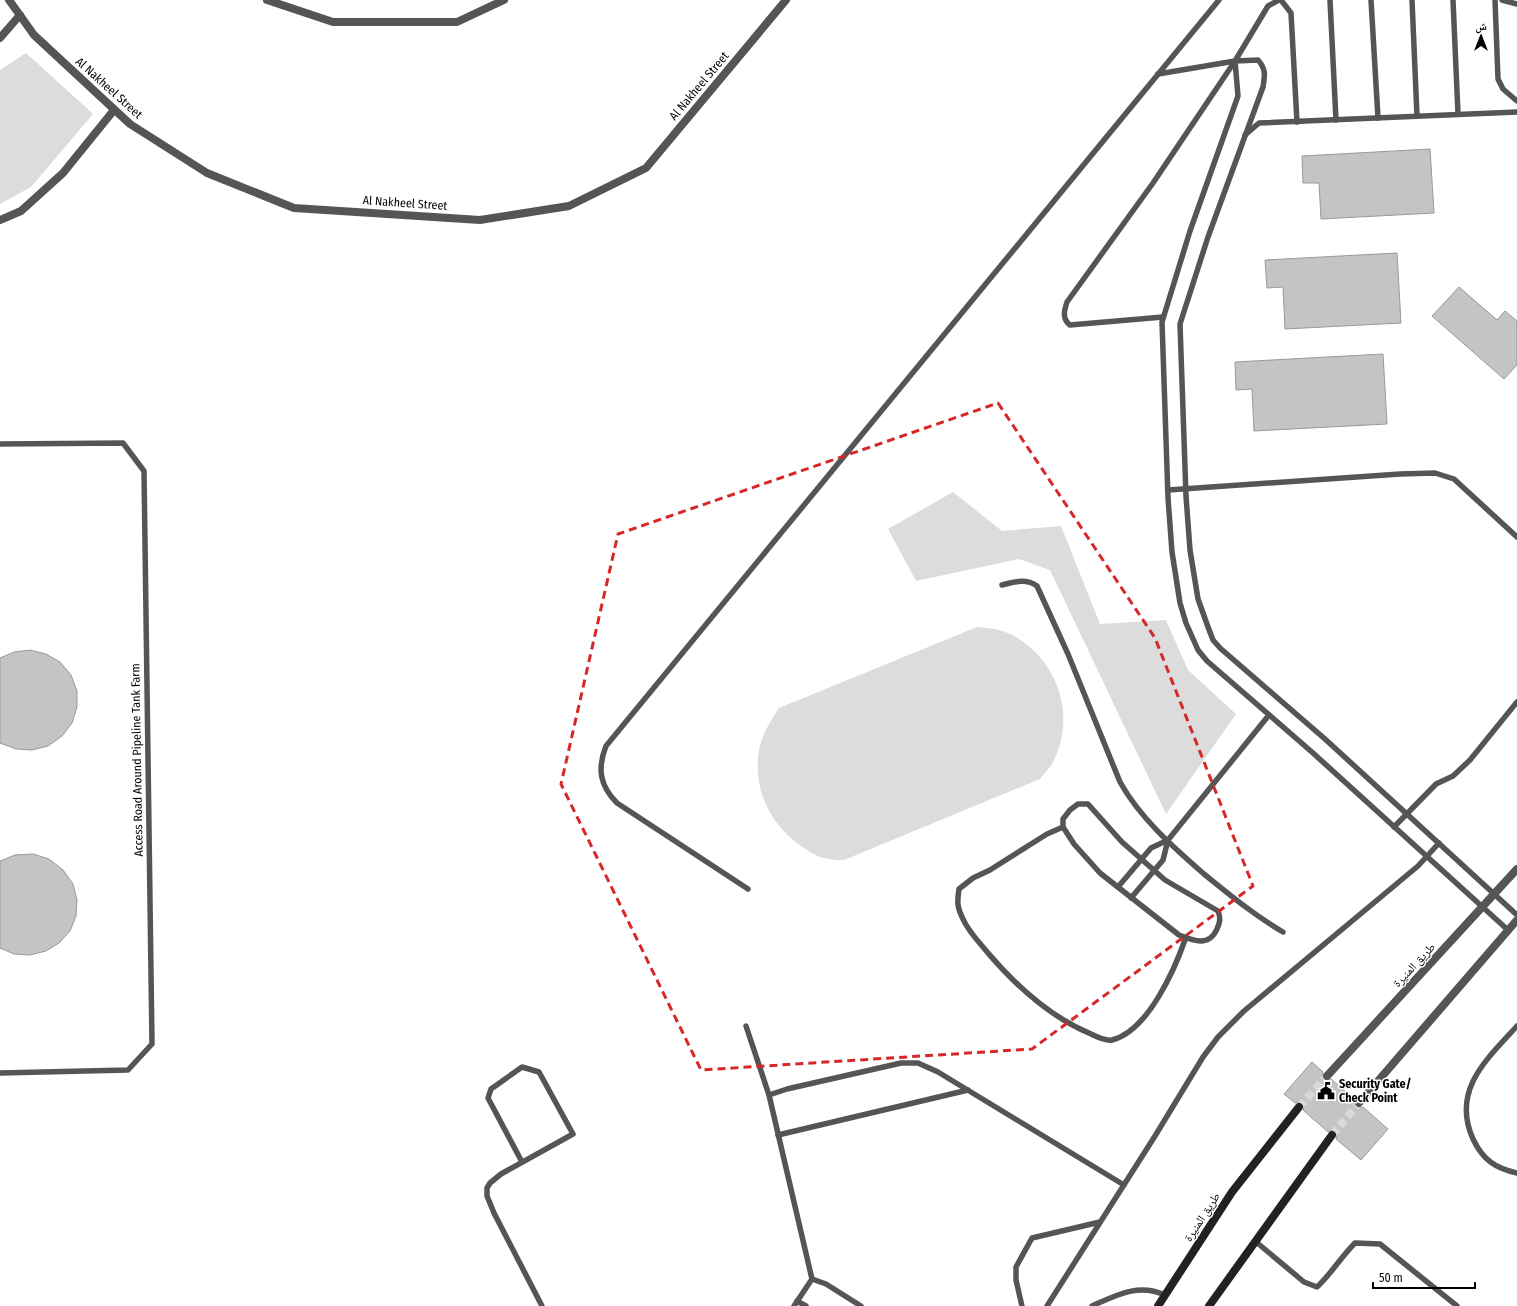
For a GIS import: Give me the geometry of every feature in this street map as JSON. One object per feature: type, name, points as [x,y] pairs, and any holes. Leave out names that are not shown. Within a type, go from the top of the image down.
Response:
[{"type":"main road","name":"طريق المنيرة","points":[[1158,1306],[1232,1192],[1299,1107]]},
{"type":"main road","points":[[1209,1306],[1332,1136]]},
{"type":"street","name":"Al Nakheel Street","points":[[9,0],[34,35],[130,124],[207,173],[294,208],[480,220],[569,206],[646,168],[786,0]]},
{"type":"street","points":[[267,0],[333,22],[457,22],[504,0]]},
{"type":"street","points":[[0,38],[20,16]]},
{"type":"street","points":[[0,220],[21,211],[63,173],[114,110]]},
{"type":"street","name":"طريق المنيرة","points":[[1328,1076],[1517,870]]},
{"type":"street","points":[[1359,1103],[1516,924]]},
{"type":"lane","points":[[748,889],[617,803],[605,787],[601,775],[602,756],[606,746],[1219,0]]},
{"type":"lane","points":[[1163,317],[1070,325],[1066,322],[1064,314],[1067,302],[1153,183],[1235,61],[1268,6],[1280,0],[1291,13],[1297,122]]},
{"type":"lane","points":[[1330,0],[1336,120]]},
{"type":"lane","points":[[1371,0],[1378,118]]},
{"type":"lane","points":[[1412,0],[1417,116]]},
{"type":"lane","points":[[1453,0],[1458,114]]},
{"type":"lane","points":[[1494,0],[1498,79],[1503,89],[1517,102]]},
{"type":"lane","points":[[1502,0],[1517,4]]},
{"type":"lane","points":[[1158,74],[1235,61],[1258,60],[1263,66],[1266,74],[1263,87],[1208,237],[1180,324],[1186,488],[1190,550],[1198,599],[1213,640],[1232,659],[1325,739],[1517,915]]},
{"type":"lane","points":[[1235,61],[1238,96],[1190,231],[1162,322],[1168,490],[1173,559],[1180,603],[1191,635],[1198,650],[1206,661],[1313,753],[1509,931]]},
{"type":"lane","points":[[1245,135],[1259,123],[1517,112]]},
{"type":"lane","name":"Access Road Around Pipeline Tank Farm","points":[[0,444],[123,443],[144,471],[152,1044],[128,1070],[0,1073]]},
{"type":"lane","points":[[1168,490],[1400,474],[1435,473],[1454,479],[1517,537]]},
{"type":"lane","points":[[1002,585],[1024,581],[1032,582],[1037,586],[1068,654],[1120,782],[1139,810],[1187,859],[1242,906],[1283,932]]},
{"type":"lane","points":[[1394,827],[1436,784],[1453,776],[1470,760],[1517,702]]},
{"type":"lane","points":[[1131,898],[1163,860],[1168,840],[1269,715]]},
{"type":"lane","points":[[1078,804],[1088,804],[1122,842],[1142,859],[1165,880],[1218,911],[1220,917],[1219,924],[1216,932],[1210,939],[1204,942],[1194,941],[1179,935],[1100,873],[1074,844],[1063,827],[1063,819],[1070,810],[1078,804]]},
{"type":"lane","points":[[1063,827],[1047,834],[990,870],[973,878],[959,890],[957,903],[963,920],[978,941],[999,966],[1037,1002],[1054,1015],[1076,1028],[1098,1037],[1110,1040],[1121,1036],[1141,1020],[1162,992],[1186,937]]},
{"type":"lane","points":[[1118,887],[1151,848],[1168,840]]},
{"type":"lane","points":[[1047,1306],[1203,1057],[1218,1038],[1244,1011],[1418,866],[1439,843]]},
{"type":"lane","points":[[746,1026],[769,1095],[812,1279],[796,1303],[806,1306]]},
{"type":"lane","points":[[1517,1026],[1484,1062],[1477,1072],[1470,1087],[1466,1111],[1467,1123],[1479,1152],[1492,1165],[1506,1171],[1517,1173]]},
{"type":"lane","points":[[769,1095],[787,1089],[901,1063],[918,1063],[938,1072],[1124,1185]]},
{"type":"lane","points":[[522,1162],[488,1098],[491,1089],[522,1067],[540,1072],[573,1134],[522,1162],[500,1174],[490,1182],[487,1188],[487,1196],[494,1213],[542,1306]]},
{"type":"lane","points":[[778,1135],[968,1090]]},
{"type":"lane","points":[[1022,1306],[1016,1280],[1016,1266],[1032,1238],[1100,1222]]},
{"type":"lane","points":[[1255,1241],[1304,1282],[1317,1287],[1329,1276],[1355,1243],[1380,1244],[1457,1306]]},
{"type":"lane","points":[[812,1279],[826,1284],[862,1306]]},
{"type":"lane","points":[[1092,1306],[1127,1292],[1144,1289],[1157,1291],[1165,1295]]},
{"type":"highlighted area","points":[[998,403],[1155,638],[1253,886],[1032,1049],[701,1070],[561,784],[618,534]]},
{"type":"shaded area","points":[[26,53],[93,114],[31,187],[0,204],[0,70]]},
{"type":"shaded area","points":[[953,492],[1002,531],[1061,526],[1100,624],[1166,620],[1188,670],[1236,714],[1166,814],[1050,570],[1019,559],[916,581],[888,529]]},
{"type":"shaded area","points":[[977,627],[1004,632],[1021,640],[1039,656],[1055,680],[1060,693],[1062,707],[1062,734],[1059,748],[1053,762],[1040,779],[844,860],[819,856],[807,850],[783,831],[768,809],[763,797],[758,772],[760,744],[768,725],[779,708]]},
{"type":"building","points":[[1430,149],[1434,213],[1321,219],[1319,183],[1303,183],[1302,156]]},
{"type":"building","points":[[1397,253],[1401,323],[1285,329],[1283,287],[1267,288],[1265,260]]},
{"type":"building","points":[[1459,287],[1497,320],[1505,311],[1517,321],[1517,365],[1504,379],[1432,316]]},
{"type":"building","points":[[1383,354],[1387,424],[1254,431],[1252,389],[1236,390],[1235,362]]},
{"type":"building","points":[[30,650],[46,654],[60,662],[71,675],[77,691],[77,707],[72,723],[62,736],[48,746],[32,750],[16,749],[0,743],[0,658],[14,652]]},
{"type":"building","points":[[33,854],[49,859],[63,870],[73,884],[77,900],[76,916],[70,931],[59,943],[46,951],[30,955],[14,954],[0,948],[0,861],[15,855]]},
{"type":"building","points":[[1312,1062],[1323,1072],[1322,1077],[1324,1080],[1328,1081],[1331,1079],[1355,1100],[1354,1104],[1356,1107],[1363,1107],[1388,1129],[1361,1160],[1336,1139],[1336,1131],[1332,1130],[1328,1132],[1303,1110],[1303,1103],[1295,1103],[1284,1094]]},
{"type":"tunnel","points":[[1299,1107],[1327,1076]]},
{"type":"tunnel","points":[[1332,1135],[1359,1103]]},
{"type":"place","name":"Security Gate/ Check Point","points":[[1326,1091]]}]
